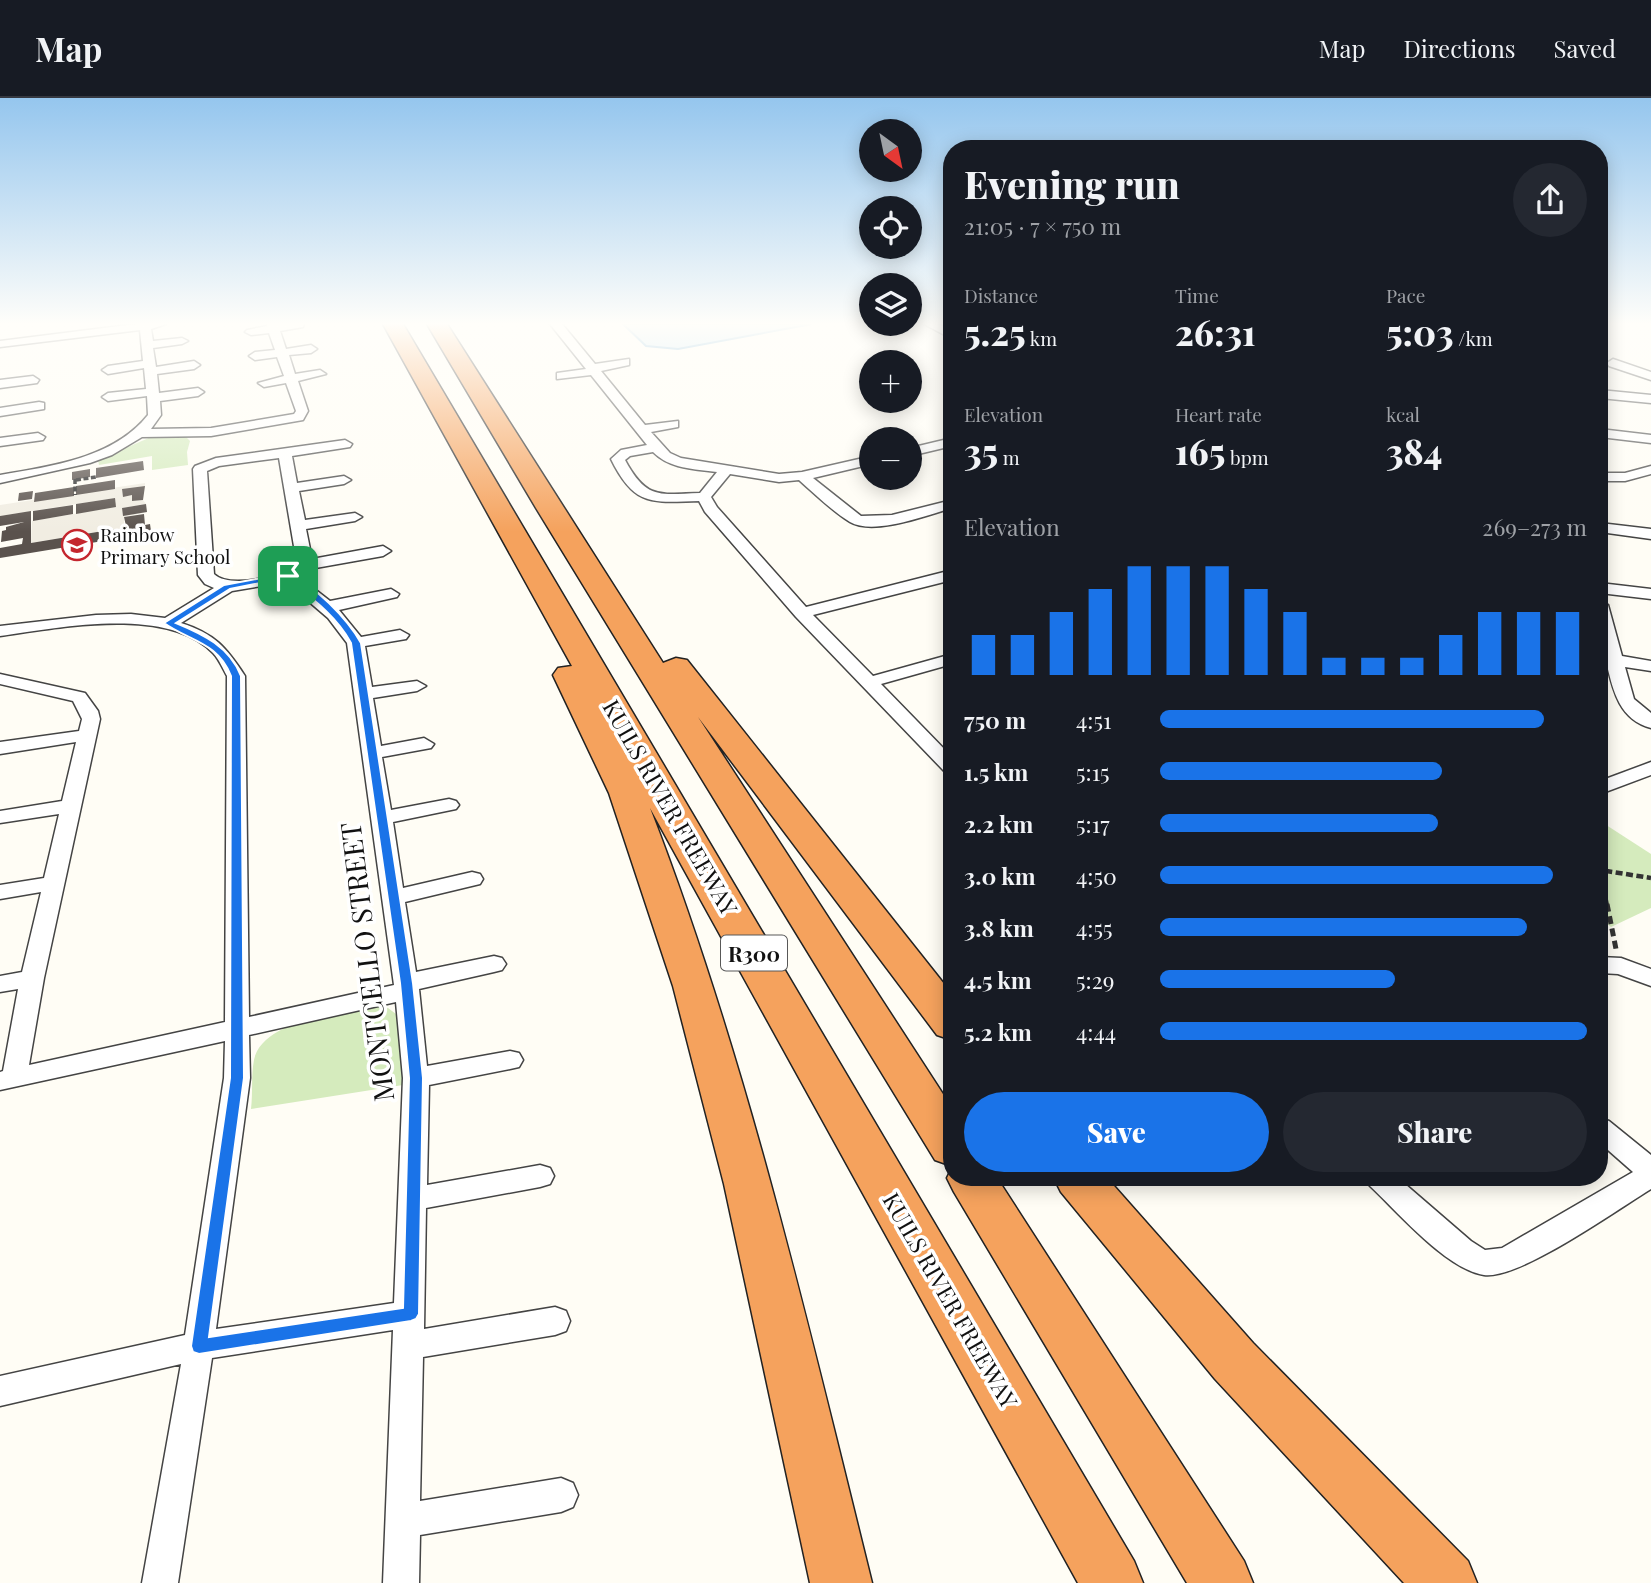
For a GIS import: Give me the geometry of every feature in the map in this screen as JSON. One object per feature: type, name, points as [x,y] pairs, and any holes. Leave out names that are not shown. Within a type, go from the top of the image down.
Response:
[{"type":"highway","name":"KUILS RIVER FREEWAY","points":[[433,393],[1112,1583]]},
{"type":"highway","name":"R300","points":[[480,393],[549,508],[943,1133]]},
{"type":"highway","points":[[549,508],[583,542],[656,643],[943,1012]]},
{"type":"highway","points":[[515,535],[513,562],[626,791],[674,921],[706,1022],[768,1270],[841,1583]]},
{"type":"highway","points":[[976,1186],[1222,1583]]},
{"type":"highway","points":[[1085,1186],[1234,1361],[1446,1583]]},
{"type":"street","points":[[108,397],[178,393]]},
{"type":"street","points":[[142,433],[211,432],[291,419],[302,411],[296,393]]},
{"type":"street","points":[[613,393],[656,447],[674,460],[779,478],[802,476],[859,463]]},
{"type":"street","points":[[0,479],[76,462],[112,449],[142,433],[155,415],[153,395]]},
{"type":"street","points":[[1608,395],[1651,399]]},
{"type":"street","points":[[0,412],[38,406]]},
{"type":"street","points":[[643,429],[673,424]]},
{"type":"street","points":[[1608,434],[1651,439]]},
{"type":"street","points":[[0,442],[38,437]]},
{"type":"street","points":[[227,587],[211,581],[206,575],[198,471],[216,463],[345,444]]},
{"type":"street","points":[[922,449],[943,444]]},
{"type":"street","points":[[656,447],[626,453],[618,459],[650,499],[704,497],[726,470]]},
{"type":"street","points":[[285,453],[298,526],[296,570]]},
{"type":"street","points":[[1608,477],[1625,477],[1651,470]]},
{"type":"street","points":[[802,476],[857,520],[865,522],[943,507]]},
{"type":"street","points":[[291,488],[344,480]]},
{"type":"street","points":[[704,497],[723,525],[802,613],[943,759]]},
{"type":"street","points":[[298,526],[355,517]]},
{"type":"street","points":[[1608,529],[1651,534]]},
{"type":"street","points":[[169,623],[227,587],[383,551]]},
{"type":"street","name":"MONTCELLO STREET","points":[[296,570],[349,631],[356,643],[407,987],[416,1078],[401,1583]]},
{"type":"street","points":[[802,613],[943,577]]},
{"type":"street","points":[[1608,589],[1651,594]]},
{"type":"street","points":[[327,607],[391,594]]},
{"type":"street","points":[[1,634],[114,619],[169,623],[194,633],[221,651],[232,665],[236,676],[237,1078],[199,1346],[160,1583]]},
{"type":"street","points":[[356,643],[400,635]]},
{"type":"street","points":[[1608,659],[1651,666]]},
{"type":"street","points":[[1608,661],[1625,701],[1651,722]]},
{"type":"street","points":[[870,682],[943,662]]},
{"type":"street","points":[[0,679],[79,697],[89,711],[88,735],[7,1080],[238,1030],[494,964]]},
{"type":"street","points":[[363,694],[417,685]]},
{"type":"street","points":[[0,748],[88,735]]},
{"type":"street","points":[[372,753],[424,744]]},
{"type":"street","points":[[1608,785],[1651,768]]},
{"type":"street","points":[[382,818],[449,805]]},
{"type":"street","points":[[0,817],[72,806]]},
{"type":"street","points":[[394,897],[472,879]]},
{"type":"street","points":[[0,892],[54,883]]},
{"type":"street","points":[[1610,966],[1651,978]]},
{"type":"street","points":[[0,984],[32,978]]},
{"type":"street","points":[[416,1078],[510,1060]]},
{"type":"street","points":[[1389,1186],[1455,1245],[1482,1262],[1508,1259],[1651,1173],[1608,1135]]},
{"type":"street","points":[[414,1199],[540,1176]]},
{"type":"street","points":[[0,1391],[199,1346],[411,1314]]},
{"type":"street","points":[[409,1345],[555,1321]]},
{"type":"street","points":[[403,1521],[561,1495]]},
{"type":"path","points":[[75,495],[75,480],[96,477]]},
{"type":"path","points":[[1608,870],[1651,878]]},
{"type":"path","points":[[1608,947],[1610,966]]},
{"type":"green space","points":[[151,437],[186,437],[190,441],[188,465],[152,470],[152,456],[99,465],[98,460]]},
{"type":"green space","points":[[1608,826],[1651,854],[1651,908],[1611,927],[1608,925]]},
{"type":"green space","points":[[378,1006],[388,1008],[400,1017],[403,1085],[251,1109],[254,1060],[260,1046],[272,1035],[307,1020]]},
{"type":"shaded area","points":[[145,483],[145,486],[122,490],[123,496],[132,495],[132,501],[143,500],[146,504],[122,508],[123,515],[147,512],[124,517],[124,527],[131,526],[129,537],[115,539],[114,529],[31,543],[32,521],[115,507],[115,498],[0,516],[0,505]]},
{"type":"building","points":[[143,461],[144,470],[96,478],[96,468]]},
{"type":"building","points":[[90,469],[90,477],[72,480],[72,472]]},
{"type":"building","points":[[115,480],[115,489],[76,495],[76,486]]},
{"type":"building","points":[[145,486],[143,500],[132,501],[132,495],[123,497],[122,489]]},
{"type":"building","points":[[74,487],[74,496],[34,502],[35,493]]},
{"type":"building","points":[[33,491],[32,499],[18,501],[19,493]]},
{"type":"building","points":[[115,498],[116,507],[76,514],[76,504]]},
{"type":"building","points":[[146,504],[147,512],[123,516],[122,508]]},
{"type":"building","points":[[73,505],[73,514],[33,521],[33,511]]},
{"type":"building","points":[[31,511],[31,543],[115,529],[115,539],[0,558],[0,548],[22,544],[23,538],[1,542],[2,531],[6,530],[6,527],[24,522],[0,526],[0,516]]},
{"type":"building","points":[[144,514],[145,525],[150,524],[151,531],[128,535],[124,517]]},
{"type":"place","name":"Rainbow Primary School","points":[[77,545]]},
{"type":"route","points":[[288,576],[327,607],[356,643],[406,983],[416,1078],[411,1314],[199,1346],[237,1078],[236,676],[232,665],[221,651],[194,633],[169,623],[227,587],[288,576]]}]
